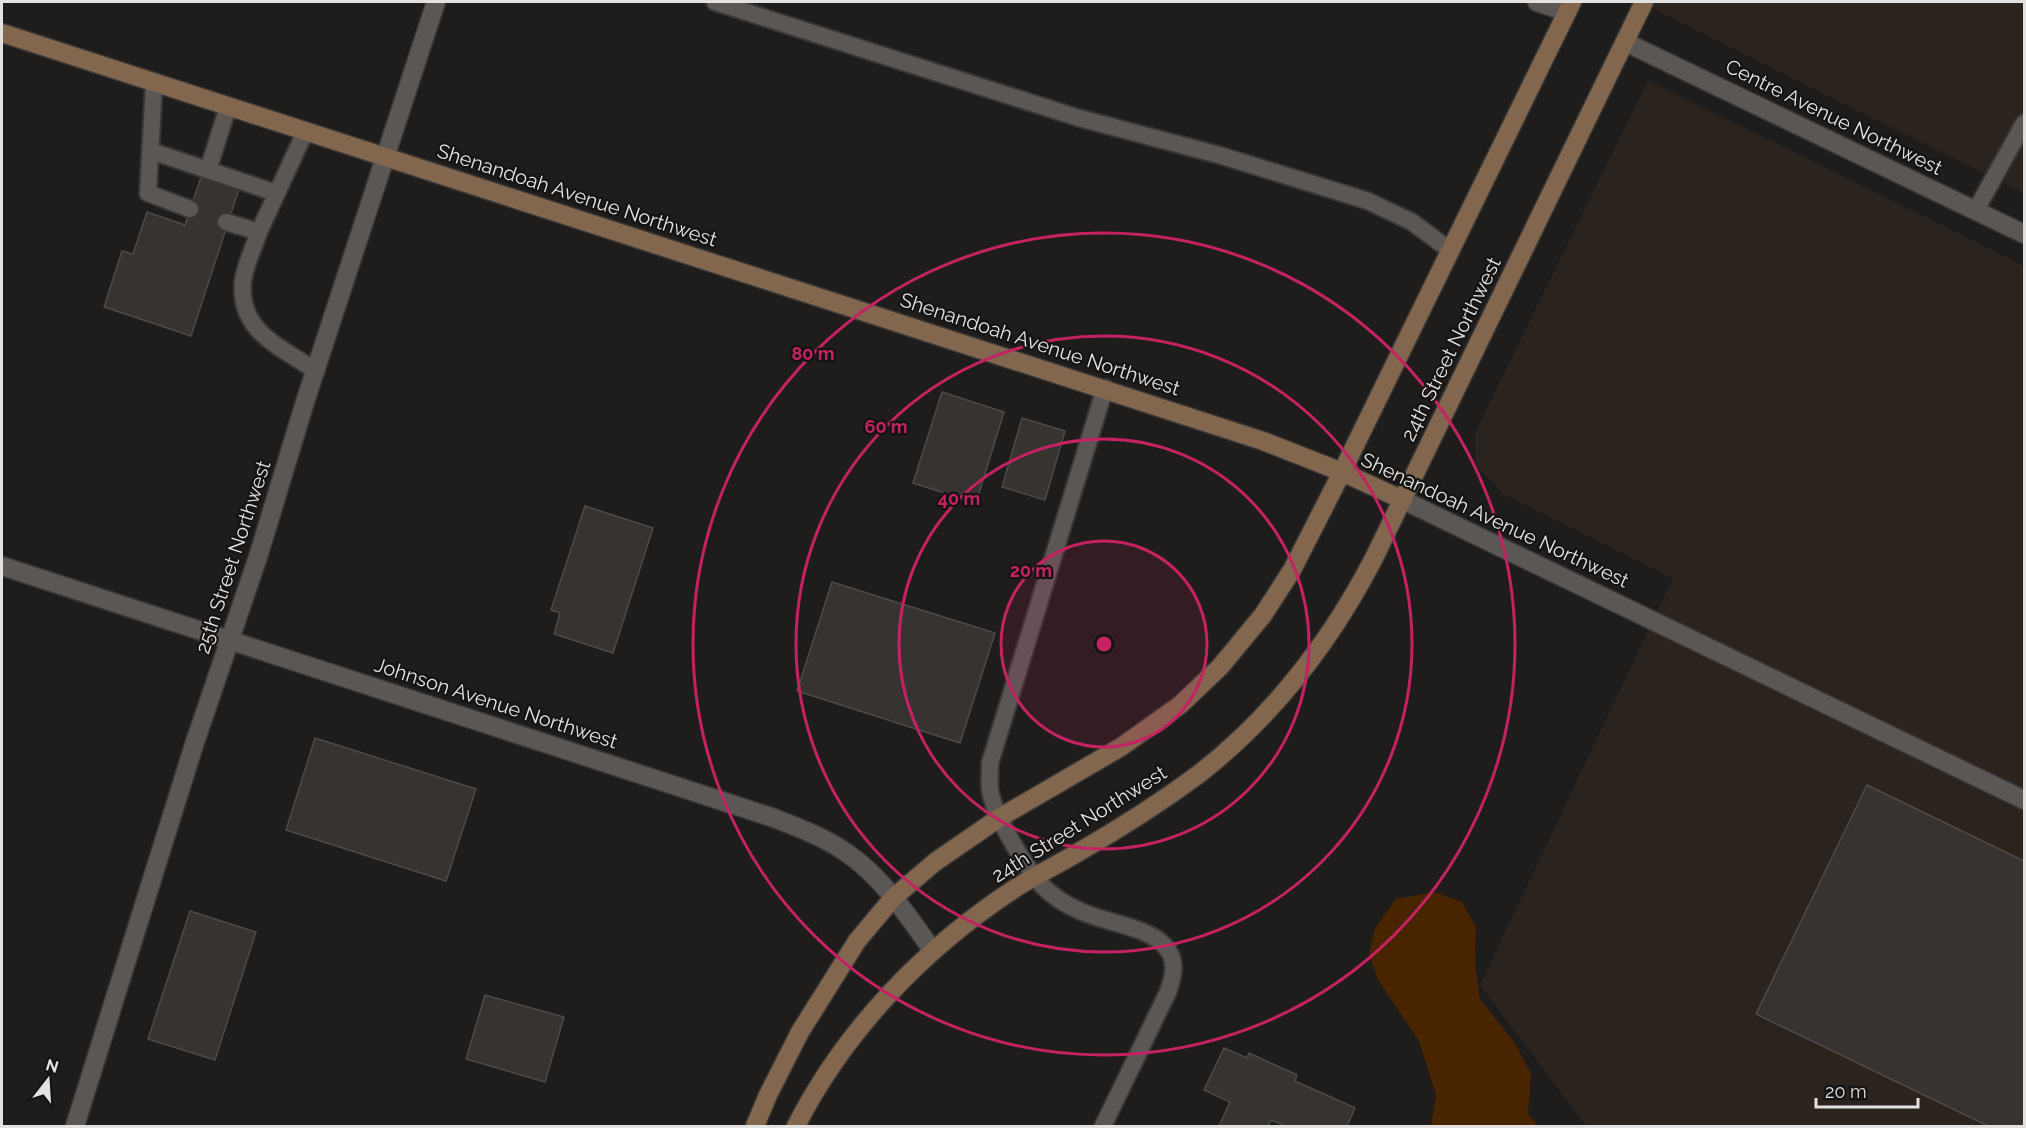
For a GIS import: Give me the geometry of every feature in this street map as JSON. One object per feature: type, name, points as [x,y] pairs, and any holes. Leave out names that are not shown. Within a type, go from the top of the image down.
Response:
[{"type":"main road","name":"24th Street Northwest","points":[[796,1126],[813,1094],[842,1049],[885,999],[933,951],[1015,888],[1137,817],[1199,773],[1264,717],[1306,667],[1360,585],[1644,2]]},
{"type":"main road","points":[[755,1126],[800,1032],[857,941],[893,898],[935,862],[999,818],[1121,747],[1180,705],[1220,667],[1263,615],[1292,570],[1342,472],[1570,7]]},
{"type":"main road","name":"Shenandoah Avenue Northwest","points":[[2,33],[1105,388],[1263,441],[1342,472],[1403,500]]},
{"type":"street","name":"25th Street Northwest","points":[[75,1126],[190,756],[258,556],[436,2]]},
{"type":"street","points":[[1538,2],[1570,7]]},
{"type":"street","name":"Centre Avenue Northwest","points":[[1625,42],[2025,234]]},
{"type":"street","name":"Shenandoah Avenue Northwest","points":[[1403,500],[2025,800]]},
{"type":"street","name":"Johnson Avenue Northwest","points":[[2,566],[771,817],[815,835],[847,852],[875,876],[933,951]]},
{"type":"lane","points":[[716,2],[1079,118],[1219,155],[1368,201],[1412,222],[1451,250]]},
{"type":"lane","points":[[154,83],[148,194],[190,209]]},
{"type":"lane","points":[[208,170],[228,107]]},
{"type":"lane","points":[[1976,210],[2025,123]]},
{"type":"lane","points":[[305,132],[259,232],[243,279],[243,306],[256,331],[316,370]]},
{"type":"lane","points":[[151,152],[276,193]]},
{"type":"lane","points":[[226,222],[259,232]]},
{"type":"lane","points":[[1103,1126],[1168,992],[1174,975],[1173,958],[1164,944],[1069,905],[1049,892],[1034,878],[999,818],[990,791],[990,763],[1105,388]]},
{"type":"shaded area","points":[[1640,2],[2024,2],[2024,193]]},
{"type":"shaded area","points":[[1648,80],[2024,266],[2024,1126],[1586,1126],[1480,985],[1673,578],[1503,494],[1476,465],[1475,433]]},
{"type":"shaded area","points":[[1434,892],[1462,902],[1476,927],[1475,964],[1480,999],[1515,1043],[1531,1074],[1528,1114],[1538,1126],[1431,1126],[1436,1095],[1419,1041],[1378,980],[1369,954],[1375,928],[1396,899]]},
{"type":"building","points":[[203,171],[241,183],[191,336],[104,307],[122,251],[133,254],[147,212],[185,225]]},
{"type":"building","points":[[942,392],[1004,412],[976,503],[913,483]]},
{"type":"building","points":[[1022,418],[1065,431],[1045,500],[1002,487]]},
{"type":"building","points":[[585,506],[653,528],[613,653],[554,634],[560,613],[551,610]]},
{"type":"building","points":[[832,582],[995,633],[960,743],[797,691]]},
{"type":"building","points":[[315,738],[476,789],[446,881],[286,830]]},
{"type":"building","points":[[1867,785],[2024,861],[2024,1126],[1988,1126],[1756,1014]]},
{"type":"building","points":[[190,911],[256,932],[215,1060],[148,1039]]},
{"type":"building","points":[[485,995],[564,1017],[545,1082],[466,1059]]},
{"type":"building","points":[[1224,1048],[1247,1058],[1249,1053],[1297,1075],[1295,1081],[1355,1108],[1347,1126],[1286,1126],[1271,1120],[1268,1126],[1219,1126],[1230,1102],[1204,1090]]}]
